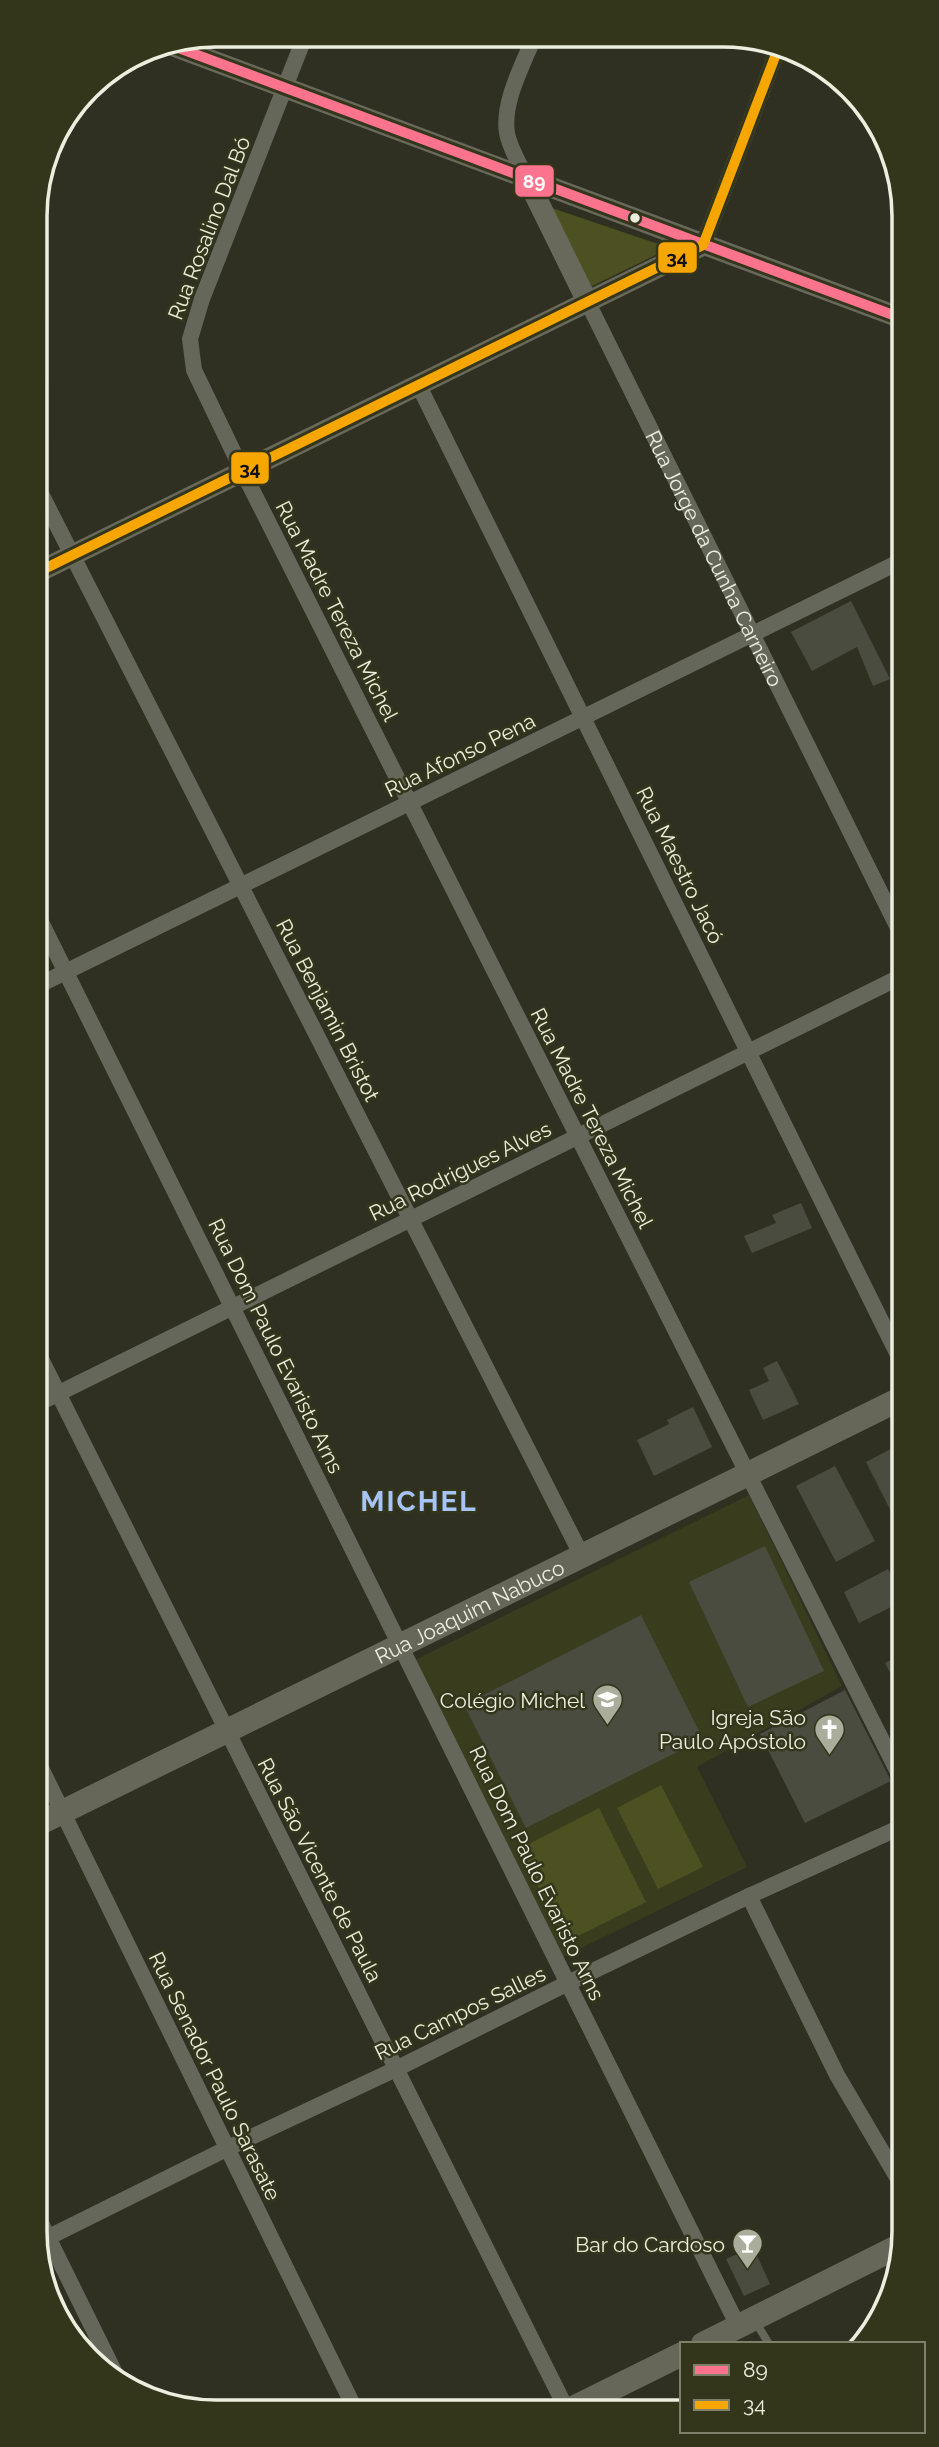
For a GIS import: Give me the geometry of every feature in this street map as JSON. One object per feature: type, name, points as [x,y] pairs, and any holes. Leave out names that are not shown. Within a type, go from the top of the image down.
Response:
[{"type":"main road","name":"Rua Joaquim Nabuco","points":[[47,1819],[891,1403]]},
{"type":"main road","points":[[707,2342],[890,2250]]},
{"type":"main road","points":[[591,2400],[680,2355]]},
{"type":"street","name":"Rua Rosalino Dal Bó","points":[[243,472],[194,370],[190,339],[202,299],[301,47]]},
{"type":"street","points":[[527,179],[507,133],[507,117],[511,97],[530,47]]},
{"type":"street","points":[[185,51],[892,315]]},
{"type":"street","points":[[48,567],[704,245],[776,56]]},
{"type":"street","name":"Rua Jorge da Cunha Carneiro","points":[[527,179],[892,915]]},
{"type":"street","name":"Rua Maestro Jacó","points":[[419,386],[891,1342]]},
{"type":"street","name":"Rua Madre Tereza Michel","points":[[243,472],[891,1759]]},
{"type":"street","name":"Rua Benjamin Bristot","points":[[48,507],[582,1556]]},
{"type":"street","name":"Rua Afonso Pena","points":[[48,981],[892,565]]},
{"type":"street","name":"Rua Dom Paulo Evaristo Arns","points":[[48,934],[568,1983],[746,2323]]},
{"type":"street","name":"Rua Rodrigues Alves","points":[[47,1399],[892,981]]},
{"type":"street","name":"Rua São Vicente de Paula","points":[[47,1372],[562,2400]]},
{"type":"street","name":"Rua Senador Paulo Sarasate","points":[[47,1781],[351,2400]]},
{"type":"street","name":"Rua Campos Salles","points":[[48,2238],[568,1983],[891,1831]]},
{"type":"street","points":[[749,1896],[836,2075],[891,2165]]},
{"type":"street","points":[[49,2249],[107,2360]]},
{"type":"lane","points":[[746,2323],[767,2342]]},
{"type":"shaded area","points":[[546,206],[670,248],[586,289]]},
{"type":"shaded area","name":"Colégio Michel","points":[[749,1495],[842,1686],[697,1767],[747,1867],[563,1957],[413,1661]]},
{"type":"shaded area","points":[[661,1785],[703,1867],[658,1889],[617,1808]]},
{"type":"shaded area","points":[[599,1808],[646,1902],[566,1942],[519,1849]]},
{"type":"building","points":[[851,601],[890,679],[873,686],[857,647],[812,671],[791,632]]},
{"type":"building","points":[[801,1203],[812,1228],[752,1253],[744,1236],[776,1223],[772,1215]]},
{"type":"building","points":[[777,1361],[799,1404],[763,1420],[749,1390],[769,1381],[763,1368]]},
{"type":"building","points":[[693,1407],[712,1447],[654,1476],[637,1440],[669,1424],[667,1420]]},
{"type":"building","points":[[891,1449],[891,1512],[866,1462]]},
{"type":"building","points":[[835,1466],[875,1541],[836,1562],[796,1486]]},
{"type":"building","points":[[765,1546],[824,1671],[748,1707],[689,1582]]},
{"type":"building","points":[[888,1569],[891,1575],[891,1607],[859,1623],[844,1592]]},
{"type":"building","points":[[641,1615],[703,1739],[526,1828],[464,1705]]},
{"type":"building","points":[[891,1660],[891,1675],[885,1663]]},
{"type":"building","name":"Igreja São Paulo Apóstolo","points":[[845,1690],[891,1781],[805,1823],[760,1734]]},
{"type":"building","name":"Bar do Cardoso","points":[[753,2247],[770,2284],[744,2296],[726,2259]]},
{"type":"transit line","name":"89","points":[[186,51],[892,315]]},
{"type":"transit line","name":"34","points":[[48,567],[703,245],[775,56]]},
{"type":"place","name":"Colégio Michel","points":[[608,1727]]},
{"type":"place","name":"Igreja São Paulo Apóstolo","points":[[829,1756]]},
{"type":"place","name":"Bar do Cardoso","points":[[748,2271]]},
{"type":"district","name":"MICHEL","points":[[419,1501]]}]
